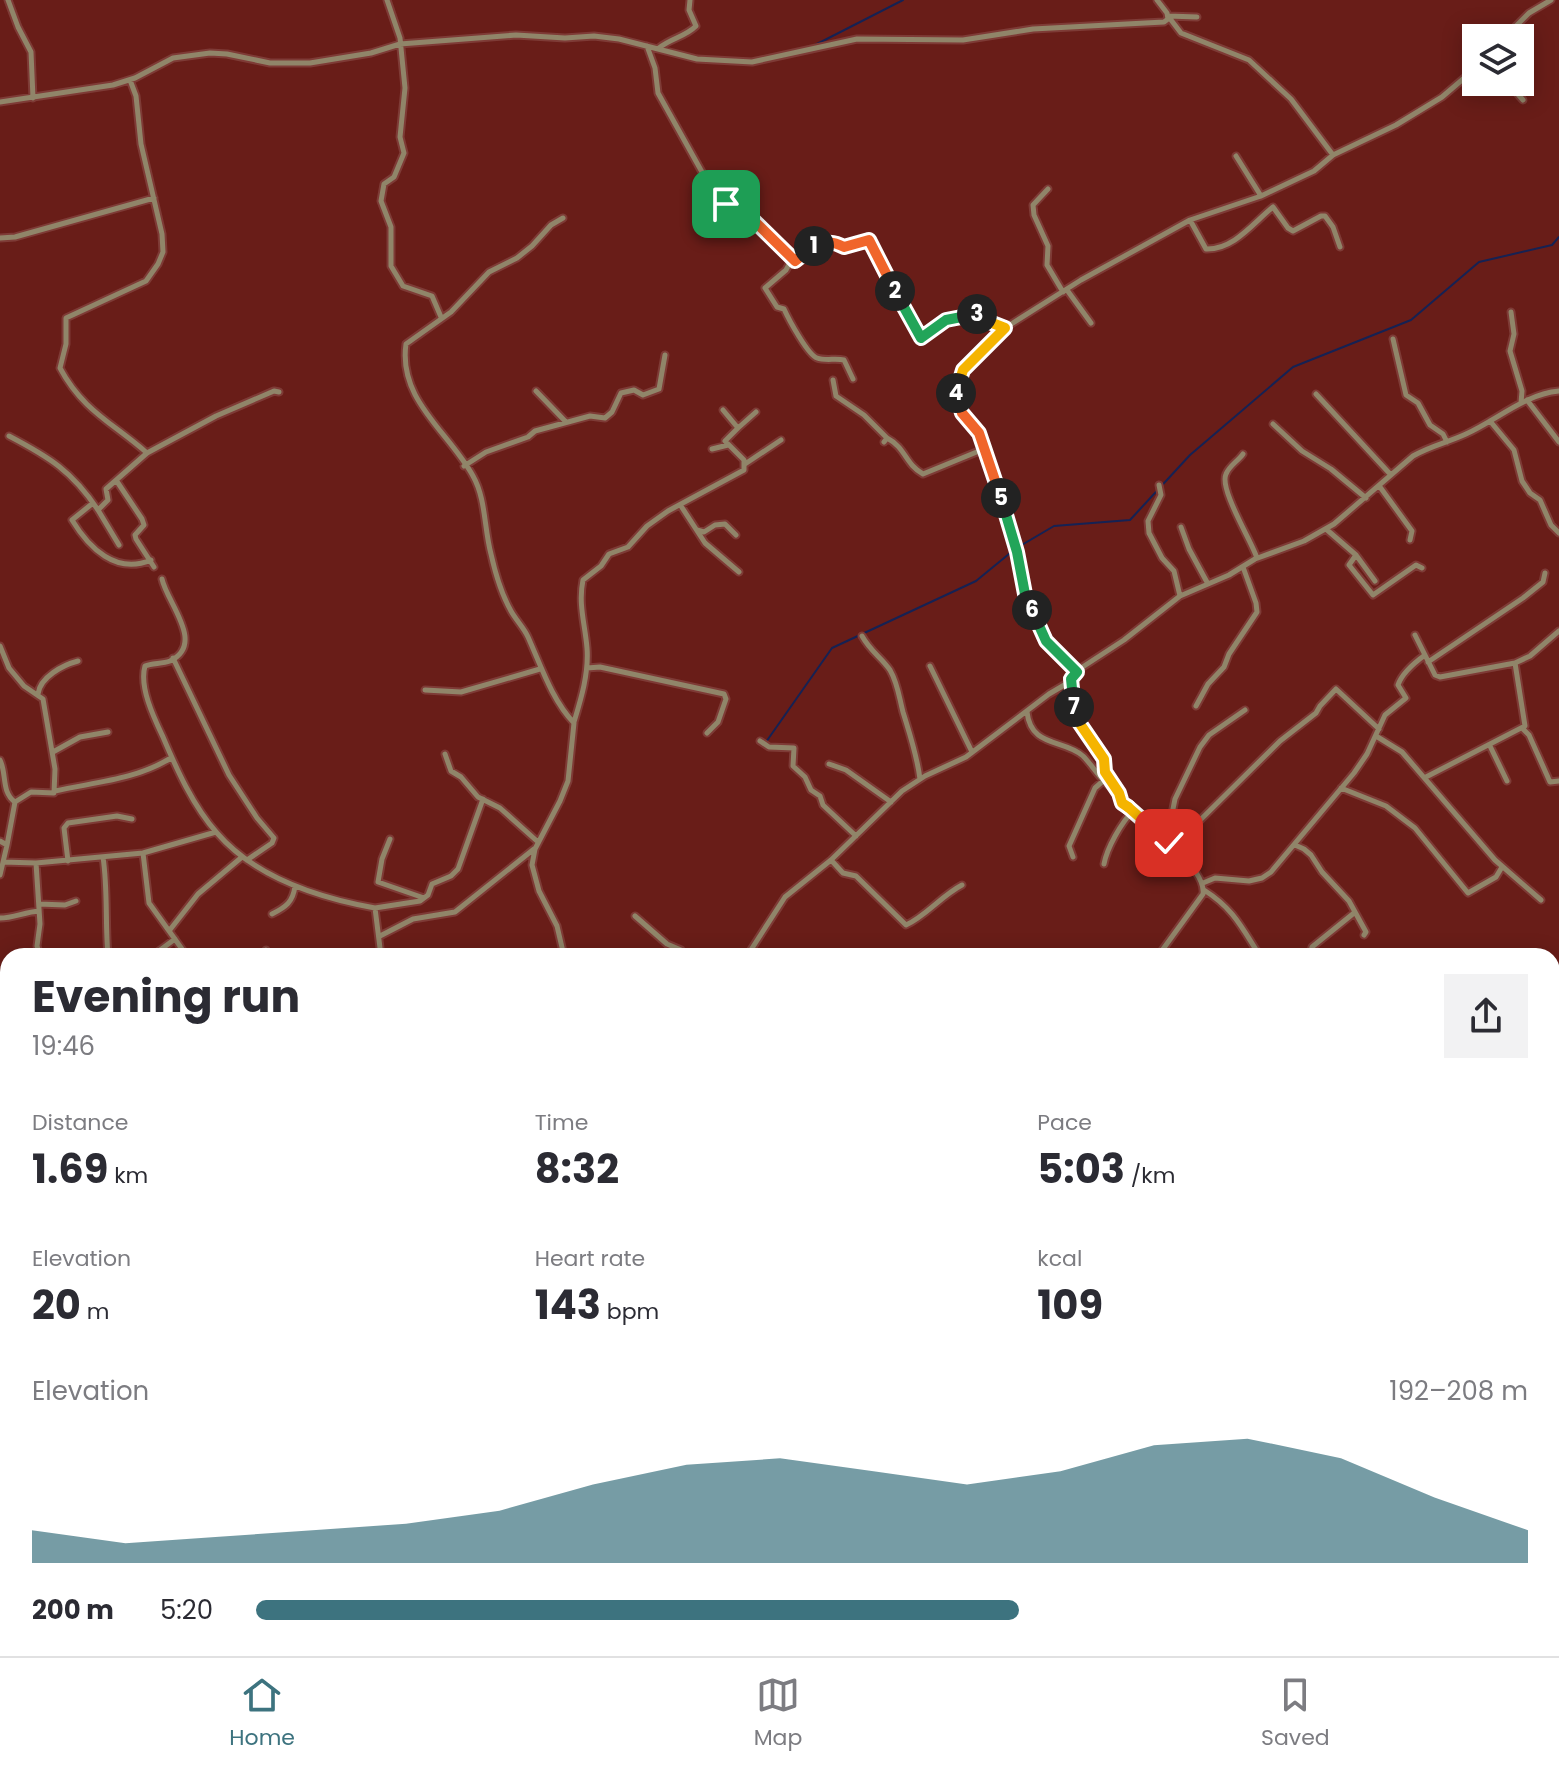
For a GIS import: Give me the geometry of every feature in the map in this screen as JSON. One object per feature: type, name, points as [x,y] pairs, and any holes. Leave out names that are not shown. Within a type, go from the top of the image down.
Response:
[{"type":"street","points":[[8,0],[31,52],[33,98]]},
{"type":"street","points":[[387,0],[400,36],[405,88],[400,137],[404,153],[394,177],[384,184],[381,201],[391,227],[391,266],[403,286],[432,296],[441,317]]},
{"type":"street","points":[[659,49],[668,40],[689,33],[696,26],[689,10],[690,0]]},
{"type":"street","points":[[1157,0],[1181,33],[1249,60],[1291,99],[1333,155]]},
{"type":"street","points":[[1518,24],[1529,13],[1551,0]]},
{"type":"street","points":[[0,102],[113,85],[130,80],[166,60],[219,53],[270,63],[310,63],[371,53],[400,44],[524,35],[565,38],[606,36],[711,61],[762,61],[857,39],[963,40],[1033,29],[1164,22],[1168,16]]},
{"type":"street","points":[[1168,16],[1197,17]]},
{"type":"street","points":[[647,46],[655,68],[658,93],[717,199],[742,209],[792,259],[795,261],[821,243],[837,243],[844,247],[869,240],[921,338],[946,320],[972,313],[1005,328]]},
{"type":"street","points":[[130,80],[136,96],[141,144],[162,234],[163,252],[146,281],[66,318],[66,344],[60,368],[69,385],[98,417],[124,432],[147,453]]},
{"type":"street","points":[[1077,672],[1046,641],[1028,603],[1017,552],[979,433],[962,413],[955,394],[963,370],[1005,328],[1065,291],[1190,220],[1261,196],[1314,171],[1333,155],[1396,125],[1442,97],[1462,80]]},
{"type":"street","points":[[1519,96],[1523,100]]},
{"type":"street","points":[[1236,156],[1261,196]]},
{"type":"street","points":[[1048,189],[1033,205],[1034,215],[1048,246],[1047,265],[1091,323]]},
{"type":"street","points":[[0,238],[15,237],[154,198]]},
{"type":"street","points":[[1190,220],[1206,249],[1214,249],[1239,238],[1273,207],[1293,231],[1325,216],[1333,227],[1340,247]]},
{"type":"street","points":[[563,218],[551,225],[517,258],[489,272],[451,312],[406,344],[405,371],[422,408],[473,475],[491,553],[511,610],[527,635],[540,669],[574,723]]},
{"type":"street","points":[[792,259],[786,270],[765,288],[777,307],[784,309],[808,351],[818,359],[844,360],[853,379]]},
{"type":"street","points":[[1511,312],[1514,334],[1510,351],[1522,391],[1521,404]]},
{"type":"street","points":[[1393,339],[1406,395],[1418,403],[1430,425],[1443,434],[1447,442]]},
{"type":"street","points":[[464,466],[486,452],[565,421],[590,416],[605,418],[612,412],[621,393],[634,390],[643,395],[659,389],[665,355]]},
{"type":"street","points":[[833,380],[836,396],[864,415],[885,440],[899,445],[908,461],[923,474],[984,449]]},
{"type":"street","points":[[98,510],[108,500],[106,489],[147,453],[216,416],[274,391],[279,392]]},
{"type":"street","points":[[536,391],[565,421]]},
{"type":"street","points":[[752,948],[785,897],[831,860],[891,802],[920,779],[972,752],[1180,596],[1257,558],[1304,541],[1326,529],[1380,487],[1413,456],[1490,421],[1538,394],[1559,391]]},
{"type":"street","points":[[1316,394],[1391,475]]},
{"type":"street","points":[[1527,400],[1559,442]]},
{"type":"street","points":[[723,410],[738,428]]},
{"type":"street","points":[[745,464],[725,438],[756,412]]},
{"type":"street","points":[[1490,421],[1514,450],[1522,481],[1530,493],[1540,500],[1551,525],[1559,533]]},
{"type":"street","points":[[1273,424],[1302,451],[1331,469],[1366,498]]},
{"type":"street","points":[[9,436],[51,458],[70,474],[98,510],[119,545]]},
{"type":"street","points":[[562,948],[557,926],[532,871],[535,849],[568,781],[574,723],[587,668],[580,611],[583,580],[601,566],[609,554],[628,547],[647,526],[668,511],[740,474],[745,464],[781,440]]},
{"type":"street","points":[[712,449],[729,445]]},
{"type":"street","points":[[1243,454],[1227,471],[1225,491],[1257,558]]},
{"type":"street","points":[[116,480],[142,519],[144,525],[135,535],[154,567]]},
{"type":"street","points":[[1159,485],[1161,495],[1148,521],[1149,533],[1162,558],[1174,571],[1180,596]]},
{"type":"street","points":[[1380,487],[1412,531],[1410,540]]},
{"type":"street","points":[[93,503],[72,520],[103,556],[124,565],[151,560]]},
{"type":"street","points":[[681,506],[705,543],[739,572]]},
{"type":"street","points":[[695,528],[701,532],[725,524],[736,535]]},
{"type":"street","points":[[1181,527],[1208,584]]},
{"type":"street","points":[[1326,529],[1356,555],[1375,581]]},
{"type":"street","points":[[1356,555],[1349,565],[1373,595],[1416,565],[1422,568]]},
{"type":"street","points":[[1196,706],[1257,612],[1243,567]]},
{"type":"street","points":[[1428,662],[1523,598],[1543,582],[1545,573]]},
{"type":"street","points":[[162,579],[166,595],[181,621],[184,646],[168,662],[147,664],[143,672],[150,703],[171,758],[201,812],[216,832],[244,858],[295,886],[375,908],[425,898]]},
{"type":"street","points":[[1415,635],[1435,675],[1440,677],[1515,663],[1530,656],[1559,631]]},
{"type":"street","points":[[862,636],[875,657],[888,667],[900,693],[917,750],[920,779]]},
{"type":"street","points":[[0,646],[9,668],[27,689],[43,699],[53,752],[55,791]]},
{"type":"street","points":[[1163,948],[1203,887],[1215,878],[1243,882],[1262,878],[1276,867],[1365,757],[1385,715],[1406,698],[1398,685],[1399,680],[1413,663],[1425,655]]},
{"type":"street","points":[[169,931],[198,894],[244,858],[272,843],[274,838],[229,775],[173,658]]},
{"type":"street","points":[[38,694],[39,686],[54,671],[78,661]]},
{"type":"street","points":[[1426,777],[1525,726],[1515,663]]},
{"type":"street","points":[[930,666],[972,752]]},
{"type":"street","points":[[587,668],[600,667],[724,694],[726,699],[718,722],[707,733]]},
{"type":"street","points":[[425,690],[461,692],[540,669]]},
{"type":"street","points":[[1071,679],[1076,718],[1104,759],[1105,772],[1122,803],[1173,847],[1203,887],[1240,920],[1256,948]]},
{"type":"street","points":[[1063,686],[1072,691]]},
{"type":"street","points":[[1173,847],[1280,741],[1316,713],[1336,689],[1379,729]]},
{"type":"street","points":[[1159,832],[1172,814],[1175,799],[1200,747],[1209,735],[1245,710]]},
{"type":"street","points":[[1026,711],[1028,721],[1040,737],[1079,753],[1103,781],[1116,790]]},
{"type":"street","points":[[1522,728],[1529,735],[1550,782],[1559,781]]},
{"type":"street","points":[[53,752],[80,737],[108,732]]},
{"type":"street","points":[[1376,736],[1402,752],[1471,834],[1502,867],[1541,900]]},
{"type":"street","points":[[760,741],[769,747],[794,748],[793,766],[805,777],[811,790],[820,796],[823,805],[856,836]]},
{"type":"street","points":[[1490,746],[1507,781]]},
{"type":"street","points":[[445,754],[451,771],[538,842]]},
{"type":"street","points":[[0,875],[15,802],[31,792],[51,793],[130,777],[171,758]]},
{"type":"street","points":[[0,760],[6,771],[2,784],[15,802]]},
{"type":"street","points":[[829,764],[846,770],[891,802]]},
{"type":"street","points":[[1073,857],[1069,846],[1095,788],[1103,781]]},
{"type":"street","points":[[1341,788],[1386,806],[1415,828],[1468,893],[1496,877],[1502,867]]},
{"type":"street","points":[[425,898],[432,884],[451,876],[458,869],[483,799]]},
{"type":"street","points":[[1104,864],[1105,855],[1133,811]]},
{"type":"street","points":[[68,861],[64,828],[68,823],[117,816],[132,819]]},
{"type":"street","points":[[3,862],[68,861],[143,853],[216,832]]},
{"type":"street","points":[[390,839],[378,882],[425,898]]},
{"type":"street","points":[[0,841],[7,845]]},
{"type":"street","points":[[1295,845],[1311,855],[1349,901],[1366,932],[1364,935]]},
{"type":"street","points":[[380,937],[413,919],[455,912],[535,849]]},
{"type":"street","points":[[143,853],[149,903],[181,948]]},
{"type":"street","points":[[103,857],[107,885],[107,948]]},
{"type":"street","points":[[831,860],[843,873],[856,876],[906,925],[962,885]]},
{"type":"street","points":[[36,863],[40,924],[38,948]]},
{"type":"street","points":[[272,914],[289,904],[295,886]]},
{"type":"street","points":[[0,918],[9,919],[39,908],[76,901]]},
{"type":"street","points":[[375,908],[381,948]]},
{"type":"street","points":[[1312,948],[1354,913]]},
{"type":"street","points":[[635,916],[667,944],[676,948]]},
{"type":"street","points":[[163,948],[175,939]]},
{"type":"waterway","points":[[813,46],[903,0]]},
{"type":"waterway","points":[[766,742],[832,648],[976,581],[1015,549],[1054,526],[1130,520],[1190,455],[1293,367],[1411,320],[1479,262],[1552,245],[1559,237]]},
{"type":"route","points":[[726,204],[742,209],[795,261],[821,243],[837,243],[844,247],[869,240],[921,338],[946,320],[972,313],[1005,328],[963,370],[955,394],[962,413],[979,433],[993,469],[1028,603],[1046,641],[1077,672],[1071,679],[1076,718],[1104,759],[1105,772],[1122,803],[1169,843]]}]
